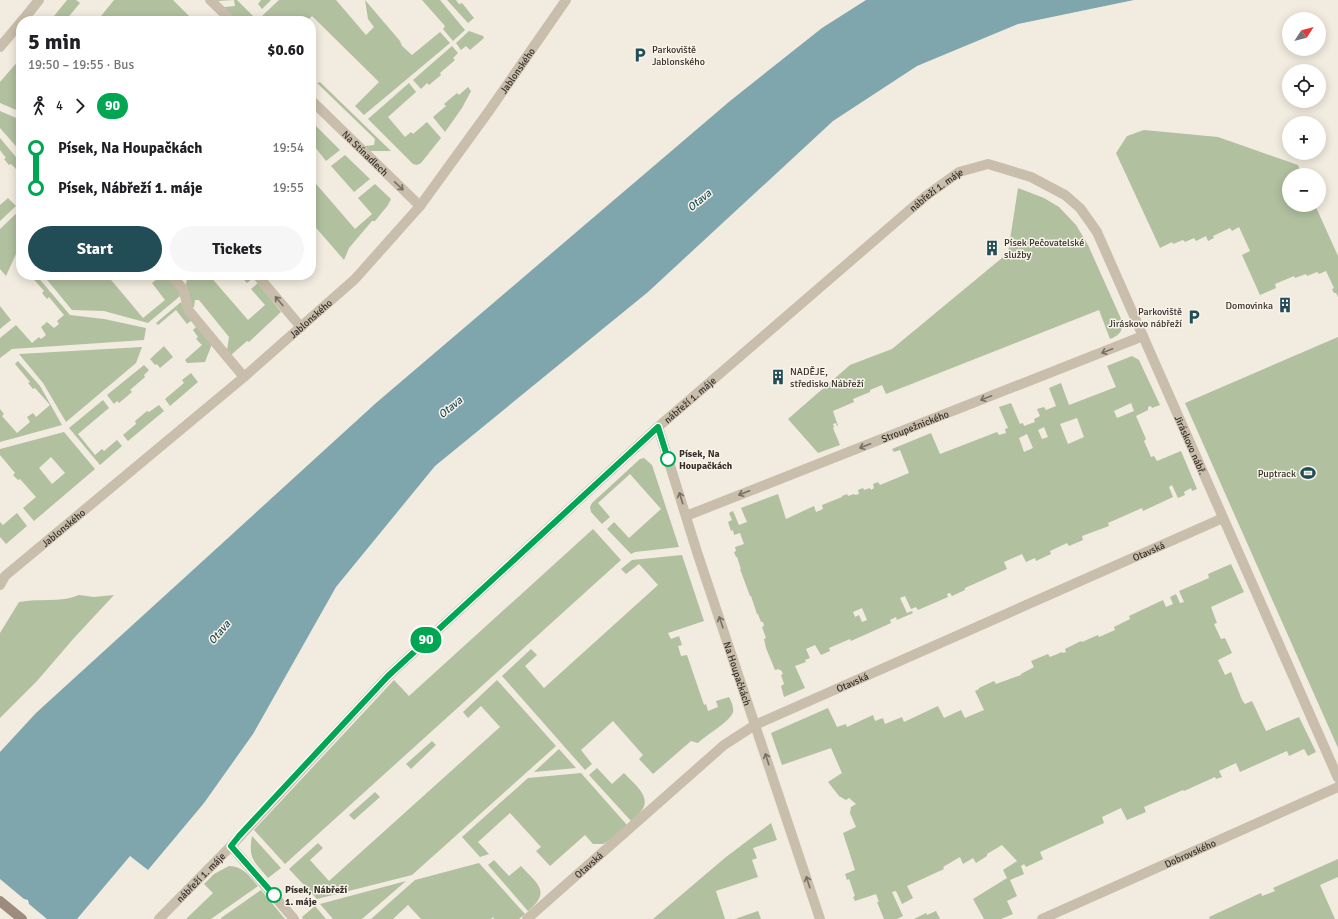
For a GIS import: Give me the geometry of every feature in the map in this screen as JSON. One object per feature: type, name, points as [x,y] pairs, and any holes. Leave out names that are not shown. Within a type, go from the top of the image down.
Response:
[{"type":"main road","points":[[0,901],[22,919]]},
{"type":"street","points":[[25,16],[39,0]]},
{"type":"street","points":[[210,0],[227,16]]},
{"type":"street","name":"Jablonského","points":[[2,577],[244,376],[355,279],[420,206],[489,111],[566,0]]},
{"type":"street","points":[[0,47],[16,27]]},
{"type":"street","name":"Na Stínadlech","points":[[316,105],[420,206]]},
{"type":"street","name":"Jiráskovo nábř.","points":[[988,164],[1031,177],[1066,195],[1080,208],[1097,232],[1338,778]]},
{"type":"street","name":"nábřeží 1. máje","points":[[159,919],[231,846],[388,676],[658,427],[927,195],[959,172],[988,164]]},
{"type":"street","points":[[175,280],[183,289],[189,310],[244,376]]},
{"type":"street","points":[[261,280],[301,327]]},
{"type":"street","name":"Stroupežnického","points":[[686,516],[1144,336]]},
{"type":"street","name":"Na Houpačkách","points":[[658,427],[686,516],[820,919]]},
{"type":"street","name":"Otavská","points":[[527,919],[719,749],[756,725],[1223,518]]},
{"type":"street","name":"Dobrovského","points":[[1042,919],[1338,787]]},
{"type":"street","points":[[231,846],[294,919]]},
{"type":"green space","points":[[67,0],[76,0],[80,3],[69,16],[54,16]]},
{"type":"green space","points":[[114,0],[173,0],[189,16],[101,16]]},
{"type":"green space","points":[[234,0],[237,0],[253,16],[232,16],[224,8],[235,6]]},
{"type":"green space","points":[[261,0],[271,0],[262,9],[258,4]]},
{"type":"green space","points":[[279,0],[336,0],[366,35],[374,27],[368,19],[365,0],[400,41],[402,46],[412,55],[440,32],[450,43],[364,115],[355,106],[379,82],[316,20],[316,16],[262,16]]},
{"type":"green space","points":[[422,0],[440,0],[465,30],[453,41],[443,29],[445,26]]},
{"type":"green space","points":[[447,0],[456,0],[459,4],[462,3],[474,18],[468,23]]},
{"type":"green space","points":[[469,31],[483,36],[484,38],[470,50],[466,46],[461,50],[456,43]]},
{"type":"green space","points":[[452,46],[458,53],[453,58],[455,60],[440,73],[441,75],[429,85],[427,83],[421,89],[413,80]]},
{"type":"green space","points":[[16,63],[16,110],[0,103],[0,82]]},
{"type":"green space","points":[[320,82],[391,151],[370,151],[365,146],[374,145],[375,139],[317,83]]},
{"type":"green space","points":[[409,83],[416,92],[388,117],[405,137],[411,132],[413,134],[427,122],[441,138],[421,163],[417,165],[413,164],[368,119]]},
{"type":"green space","points":[[468,87],[471,91],[462,108],[445,132],[433,117],[446,106],[444,104],[457,93],[459,95]]},
{"type":"green space","points":[[0,111],[16,118],[16,146],[0,128]]},
{"type":"green space","points":[[316,126],[340,150],[326,161],[316,148]]},
{"type":"green space","points":[[1144,130],[1218,137],[1298,165],[1299,168],[1282,168],[1282,212],[1318,212],[1338,256],[1338,297],[1332,289],[1334,288],[1326,271],[1319,274],[1317,272],[1307,276],[1306,274],[1295,278],[1294,276],[1275,284],[1276,288],[1260,295],[1242,255],[1250,251],[1239,227],[1232,231],[1230,228],[1213,236],[1214,238],[1208,241],[1206,236],[1196,241],[1194,238],[1185,242],[1183,240],[1173,244],[1172,242],[1160,248],[1116,153],[1127,136]]},
{"type":"green space","points":[[0,138],[16,157],[16,169],[11,164],[9,165],[4,159],[6,158],[0,150]]},
{"type":"green space","points":[[345,155],[370,179],[354,192],[331,166]]},
{"type":"green space","points":[[316,184],[355,229],[372,214],[358,198],[375,184],[391,199],[375,221],[372,221],[349,248],[344,260],[316,228]]},
{"type":"green space","points":[[1018,188],[1044,198],[1059,207],[1076,225],[1088,245],[1122,321],[1120,333],[1110,339],[1099,310],[886,394],[882,385],[853,399],[854,402],[833,411],[838,426],[836,423],[833,424],[833,428],[840,445],[818,453],[788,419],[850,365],[892,349],[1008,253]]},
{"type":"green space","points":[[8,198],[16,206],[0,221],[0,205]]},
{"type":"green space","points":[[16,214],[16,254],[6,276],[0,269],[0,229]]},
{"type":"green space","points":[[34,280],[40,280],[70,315],[104,319],[146,328],[144,340],[12,349],[0,358],[0,338],[16,325],[32,343],[39,337],[41,339],[46,335],[41,327],[47,322],[54,328],[59,324],[57,321],[64,315],[49,297],[47,299],[42,293],[44,291]]},
{"type":"green space","points":[[47,280],[111,280],[143,318],[165,300],[152,283],[156,280],[172,280],[178,287],[180,296],[148,323],[104,311],[72,310]]},
{"type":"green space","points":[[187,280],[213,280],[248,320],[265,305],[251,289],[258,283],[281,312],[249,342],[247,341],[231,355],[227,350],[229,337],[199,300],[195,300],[194,307],[192,307],[186,284]]},
{"type":"green space","points":[[181,302],[186,313],[192,320],[187,324],[176,310],[158,325],[156,323]]},
{"type":"green space","points":[[0,306],[11,320],[0,329]]},
{"type":"green space","points":[[197,326],[212,344],[205,362],[187,363],[185,360],[202,345],[196,339],[198,337],[193,330]]},
{"type":"green space","points":[[1338,337],[1338,748],[1185,403]]},
{"type":"green space","points":[[164,346],[173,357],[160,368],[150,359]]},
{"type":"green space","points":[[142,347],[136,363],[66,422],[43,383],[19,354]]},
{"type":"green space","points":[[1132,356],[1139,360],[1160,405],[1152,408],[1151,406],[1148,407],[1148,410],[1136,416],[1146,439],[1144,441],[1151,457],[1154,456],[1157,461],[1181,451],[1197,489],[1192,491],[1191,488],[1184,492],[1185,495],[1178,498],[1172,485],[1169,487],[1173,497],[1143,511],[1142,508],[1108,523],[1109,526],[1082,536],[1083,540],[1069,546],[1067,543],[1050,551],[1051,554],[1036,561],[1035,558],[1026,562],[1022,554],[1004,562],[1007,569],[965,588],[965,590],[952,596],[950,593],[947,594],[948,597],[918,610],[916,607],[911,609],[905,596],[900,598],[907,613],[912,611],[913,613],[897,620],[896,617],[890,620],[891,623],[851,641],[850,639],[829,648],[830,651],[821,655],[815,645],[806,649],[810,658],[805,660],[806,662],[795,666],[805,688],[784,697],[781,686],[784,684],[781,675],[783,674],[779,669],[775,670],[766,648],[764,639],[766,638],[762,627],[764,626],[763,622],[761,622],[757,614],[734,552],[736,551],[735,547],[744,544],[740,533],[734,535],[733,530],[731,531],[728,522],[732,520],[729,513],[733,511],[739,525],[747,522],[741,508],[778,494],[786,519],[814,506],[816,512],[823,509],[822,505],[842,496],[847,494],[848,496],[859,494],[858,490],[863,488],[864,490],[870,488],[871,490],[874,488],[873,484],[878,482],[880,485],[909,473],[900,450],[894,452],[892,449],[931,433],[940,454],[997,432],[999,435],[1006,433],[1005,429],[1008,428],[999,407],[1011,403],[1020,424],[1023,423],[1024,426],[1035,422],[1034,419],[1040,416],[1037,409],[1044,407],[1046,410],[1056,406],[1049,388],[1061,383],[1069,405],[1116,387],[1107,366]],"holes":[[[1131,403],[1134,411],[1117,418],[1114,411]],[[1077,418],[1084,437],[1068,444],[1060,424]],[[1044,427],[1048,437],[1042,439],[1038,430]],[[1027,434],[1033,448],[1024,452],[1019,438]],[[862,608],[867,620],[862,622],[859,615],[855,617],[853,612]]]},
{"type":"green space","points":[[18,361],[40,386],[62,425],[0,442],[0,409],[4,414],[2,416],[17,433],[30,422],[27,417],[33,413],[36,417],[50,405],[35,388],[33,389],[28,383],[30,382],[15,364]]},
{"type":"green space","points":[[144,365],[149,370],[144,375],[145,377],[130,390],[132,392],[119,403],[117,401],[114,404],[107,395]]},
{"type":"green space","points":[[191,373],[198,382],[170,406],[165,399],[184,383],[182,380]]},
{"type":"green space","points":[[103,400],[109,408],[78,434],[95,455],[102,449],[104,451],[117,440],[122,446],[100,465],[69,428]]},
{"type":"green space","points":[[159,405],[164,411],[128,441],[123,435],[136,424],[135,421],[147,411],[149,412]]},
{"type":"green space","points":[[64,432],[95,469],[34,521],[23,508],[36,497],[20,479],[18,480],[13,475],[15,473],[0,455],[0,449]],"holes":[[[51,457],[65,473],[52,484],[39,468]]]},
{"type":"green space","points":[[644,458],[652,465],[679,547],[635,552],[631,554],[607,529],[614,522],[629,538],[661,509],[630,474],[598,503],[610,517],[602,524],[591,512],[590,507],[592,503],[640,459]]},
{"type":"green space","points":[[17,513],[27,526],[6,544],[0,537],[0,522],[3,525]]},
{"type":"green space","points":[[593,529],[621,560],[285,864],[254,830],[394,680],[409,696]]},
{"type":"green space","points":[[682,555],[704,621],[668,633],[671,639],[679,636],[682,645],[678,646],[681,656],[687,655],[704,705],[706,704],[708,711],[718,707],[716,701],[729,697],[733,706],[733,712],[728,720],[718,728],[698,743],[691,741],[653,774],[639,759],[643,755],[613,721],[581,750],[592,764],[585,770],[502,676],[531,649],[537,655],[525,666],[544,688],[658,585],[639,564],[626,574],[621,569],[632,560]]},
{"type":"green space","points":[[1231,564],[1244,592],[1211,607],[1217,623],[1214,624],[1221,639],[1225,638],[1232,653],[1218,660],[1225,675],[1231,672],[1245,704],[1252,701],[1266,731],[1299,717],[1316,752],[1308,756],[1304,749],[1289,756],[1287,751],[1240,772],[1236,763],[1219,771],[1222,777],[1216,779],[1215,777],[1144,807],[1146,812],[1127,820],[1121,808],[1102,817],[1104,823],[1040,852],[1043,859],[1026,867],[1024,864],[1021,866],[1024,874],[1010,880],[1017,896],[1007,901],[1013,914],[1001,919],[984,919],[973,899],[1007,878],[1003,870],[1017,861],[1002,845],[976,863],[973,858],[963,864],[960,857],[943,867],[944,869],[907,886],[913,898],[902,904],[896,891],[892,892],[903,916],[897,919],[884,919],[877,902],[879,902],[876,894],[855,901],[853,897],[855,896],[849,879],[847,880],[845,874],[855,870],[843,833],[856,827],[850,813],[851,807],[856,804],[849,798],[846,800],[839,796],[828,782],[842,773],[831,748],[782,765],[771,733],[828,708],[837,727],[846,724],[847,727],[873,715],[875,721],[883,718],[885,724],[902,717],[904,722],[938,706],[944,718],[961,710],[965,718],[984,710],[975,691],[979,688],[994,681],[996,684],[1021,675],[1034,667],[1031,661],[1048,654],[1050,657],[1066,652],[1065,649],[1081,641],[1082,642],[1098,635],[1099,637],[1115,630],[1114,627],[1130,619],[1129,616],[1163,600],[1166,607],[1173,604],[1170,597],[1176,594],[1180,603],[1184,602],[1179,591],[1209,578],[1208,574]]},
{"type":"green space","points":[[79,595],[94,597],[114,595],[37,681],[0,718],[0,633],[19,602],[34,600],[57,600]]},
{"type":"green space","points":[[497,680],[556,746],[412,875],[317,899],[289,869],[318,843],[323,848],[310,860],[329,881],[500,727],[481,706],[468,718],[463,712]]},
{"type":"green space","points":[[432,741],[436,745],[411,769],[406,764]]},
{"type":"green space","points":[[559,749],[576,768],[534,772]]},
{"type":"green space","points":[[597,768],[612,784],[624,773],[640,790],[645,800],[644,805],[642,810],[631,821],[589,775]]},
{"type":"green space","points":[[581,773],[627,825],[607,842],[603,844],[593,844],[585,835],[550,866],[536,851],[541,847],[510,813],[478,842],[489,854],[480,857],[462,837],[528,778]]},
{"type":"green space","points":[[375,792],[380,797],[354,820],[349,815]]},
{"type":"green space","points":[[771,823],[777,840],[753,848],[757,858],[752,860],[758,877],[716,891],[725,919],[653,919],[726,857]]},
{"type":"green space","points":[[252,836],[281,868],[268,878],[253,859],[251,850]]},
{"type":"green space","points":[[1338,859],[1338,877],[1320,885],[1335,919],[1210,919],[1209,917],[1261,893],[1262,896],[1275,891],[1273,888]]},
{"type":"green space","points":[[494,860],[509,876],[521,866],[537,883],[541,893],[535,904],[528,911],[488,865]]},
{"type":"green space","points":[[479,863],[525,914],[519,919],[494,919],[493,917],[491,919],[421,919],[408,905],[393,919],[371,919],[415,880]]},
{"type":"green space","points":[[229,866],[234,866],[242,870],[249,875],[258,886],[211,919],[186,919],[213,893],[204,884],[214,874]]},
{"type":"green space","points":[[406,881],[362,919],[333,919],[320,904]]},
{"type":"green space","points":[[261,890],[285,919],[221,919],[221,918]]},
{"type":"green space","points":[[315,906],[326,919],[303,919],[302,917]]},
{"type":"green space","points":[[758,911],[761,919],[735,919]]},
{"type":"green space","points":[[936,911],[940,919],[914,919],[926,913],[927,915]]},
{"type":"water","name":"Otava","points":[[866,0],[1134,0],[1018,24],[917,66],[833,121],[648,292],[435,466],[336,587],[253,734],[204,803],[148,870],[130,856],[77,919],[0,919],[0,752],[36,713],[376,403],[730,101],[822,28]]},
{"type":"pier","points":[[0,879],[24,899],[28,900],[29,904],[47,919],[0,919]]},
{"type":"bus line","name":"90","points":[[274,895],[231,846],[239,836],[388,676],[658,427],[668,459]]},
{"type":"place","name":"Parkoviště Jablonského","points":[[640,55]]},
{"type":"place","name":"Písek Pečovatelské služby","points":[[992,248]]},
{"type":"place","name":"Domovinka","points":[[1285,305]]},
{"type":"place","name":"Parkoviště Jiráskovo nábřeží","points":[[1194,317]]},
{"type":"place","name":"NADĚJE, středisko Nábřeží","points":[[778,377]]},
{"type":"place","name":"Písek, Na Houpačkách","points":[[668,459]]},
{"type":"place","name":"Puptrack","points":[[1308,473]]},
{"type":"place","name":"Písek, Nábřeží 1. máje","points":[[274,895]]}]
